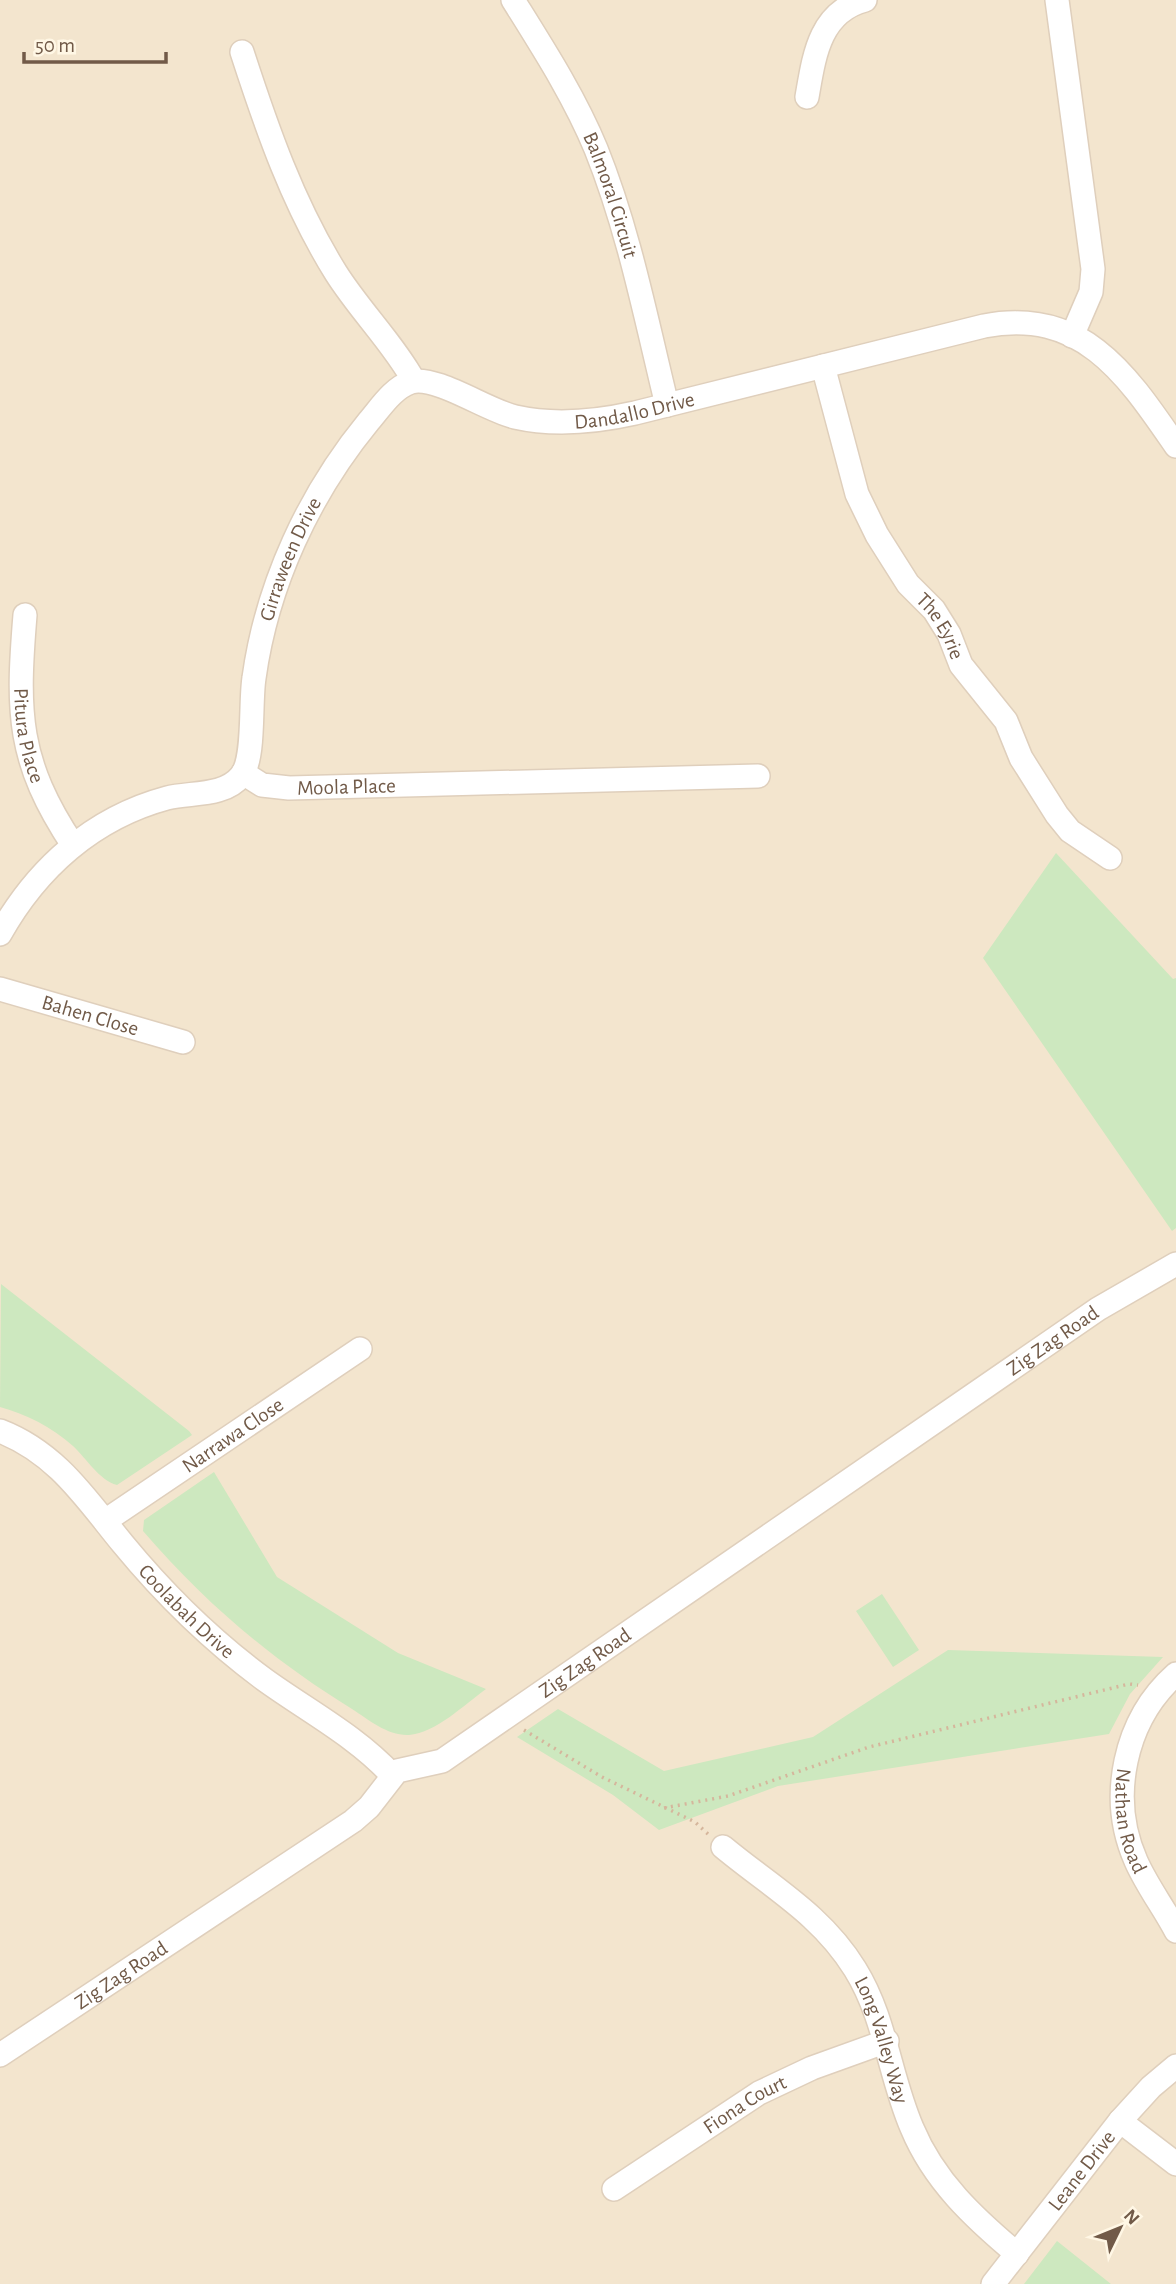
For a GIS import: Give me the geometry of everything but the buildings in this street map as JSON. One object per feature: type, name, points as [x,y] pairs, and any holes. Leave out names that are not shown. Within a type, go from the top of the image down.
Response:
[{"type":"street","name":"Balmoral Circuit","points":[[513,0],[570,95],[605,173],[629,253],[667,405]]},
{"type":"street","points":[[807,97],[815,55],[824,31],[839,13],[866,0]]},
{"type":"street","points":[[1057,0],[1093,269],[1091,292],[1072,336]]},
{"type":"street","points":[[242,52],[280,164],[302,212],[337,274],[414,382]]},
{"type":"street","name":"Dandallo Drive","points":[[414,382],[434,383],[501,413],[549,422],[598,420],[997,324],[1029,324],[1072,336],[1100,352],[1169,420],[1176,446]]},
{"type":"street","name":"The Eyrie","points":[[823,366],[857,494],[877,536],[908,584],[934,610],[946,628],[961,665],[1006,721],[1021,758],[1057,815],[1070,831],[1110,858]]},
{"type":"street","name":"Girraween Drive","points":[[243,774],[248,755],[258,655],[269,611],[295,540],[320,491],[348,449],[394,393],[414,382]]},
{"type":"street","name":"Pitura Place","points":[[25,615],[20,693],[25,746],[45,800],[72,845]]},
{"type":"street","points":[[0,934],[36,881],[72,845],[130,810],[170,797],[223,789],[243,774]]},
{"type":"street","name":"Moola Place","points":[[243,774],[268,786],[289,788],[758,776]]},
{"type":"street","name":"Bahen Close","points":[[0,989],[183,1042]]},
{"type":"street","name":"Zig Zag Road","points":[[0,2055],[353,1821],[377,1798],[392,1775],[402,1769],[425,1767],[442,1761],[505,1720],[759,1541],[936,1423],[1098,1309],[1176,1264]]},
{"type":"street","name":"Narrawa Close","points":[[105,1521],[360,1349]]},
{"type":"street","name":"Coolabah Drive","points":[[0,1431],[25,1442],[52,1461],[76,1484],[152,1578],[205,1632],[263,1678],[366,1748],[392,1775]]},
{"type":"street","name":"Nathan Road","points":[[1176,1674],[1155,1698],[1138,1725],[1126,1759],[1123,1812],[1136,1862],[1176,1931]]},
{"type":"street","name":"Long Valley Way","points":[[723,1847],[790,1896],[832,1937],[864,1984],[887,2042],[912,2128],[932,2166],[969,2212],[1017,2254]]},
{"type":"street","name":"Fiona Court","points":[[614,2189],[759,2093],[812,2068],[887,2042]]},
{"type":"street","name":"Leane Drive","points":[[993,2284],[1120,2121],[1151,2087],[1176,2066]]},
{"type":"street","points":[[1120,2121],[1176,2164]]},
{"type":"path","points":[[664,1808],[729,1796],[869,1747],[1129,1684],[1139,1685],[1155,1698]]},
{"type":"path","points":[[505,1720],[558,1748],[602,1777],[695,1822],[723,1847]]},
{"type":"shaded area","points":[[0,0],[1176,0],[1176,2284],[0,2284]]},
{"type":"green space","points":[[1056,853],[1173,979],[1176,978],[1176,1228],[1172,1231],[983,958]]},
{"type":"green space","points":[[1,1284],[192,1435],[117,1485],[99,1474],[73,1446],[48,1427],[0,1407]]},
{"type":"green space","points":[[214,1472],[277,1577],[398,1653],[486,1689],[450,1717],[429,1729],[401,1735],[372,1722],[267,1650],[215,1606],[143,1531],[144,1520]]},
{"type":"green space","points":[[882,1594],[919,1650],[893,1667],[856,1611]]},
{"type":"green space","points":[[948,1650],[1163,1657],[1130,1694],[1109,1734],[778,1786],[659,1830],[613,1795],[517,1737],[558,1709],[664,1771],[813,1737]]},
{"type":"green space","points":[[1057,2241],[1111,2284],[1024,2284]]}]
